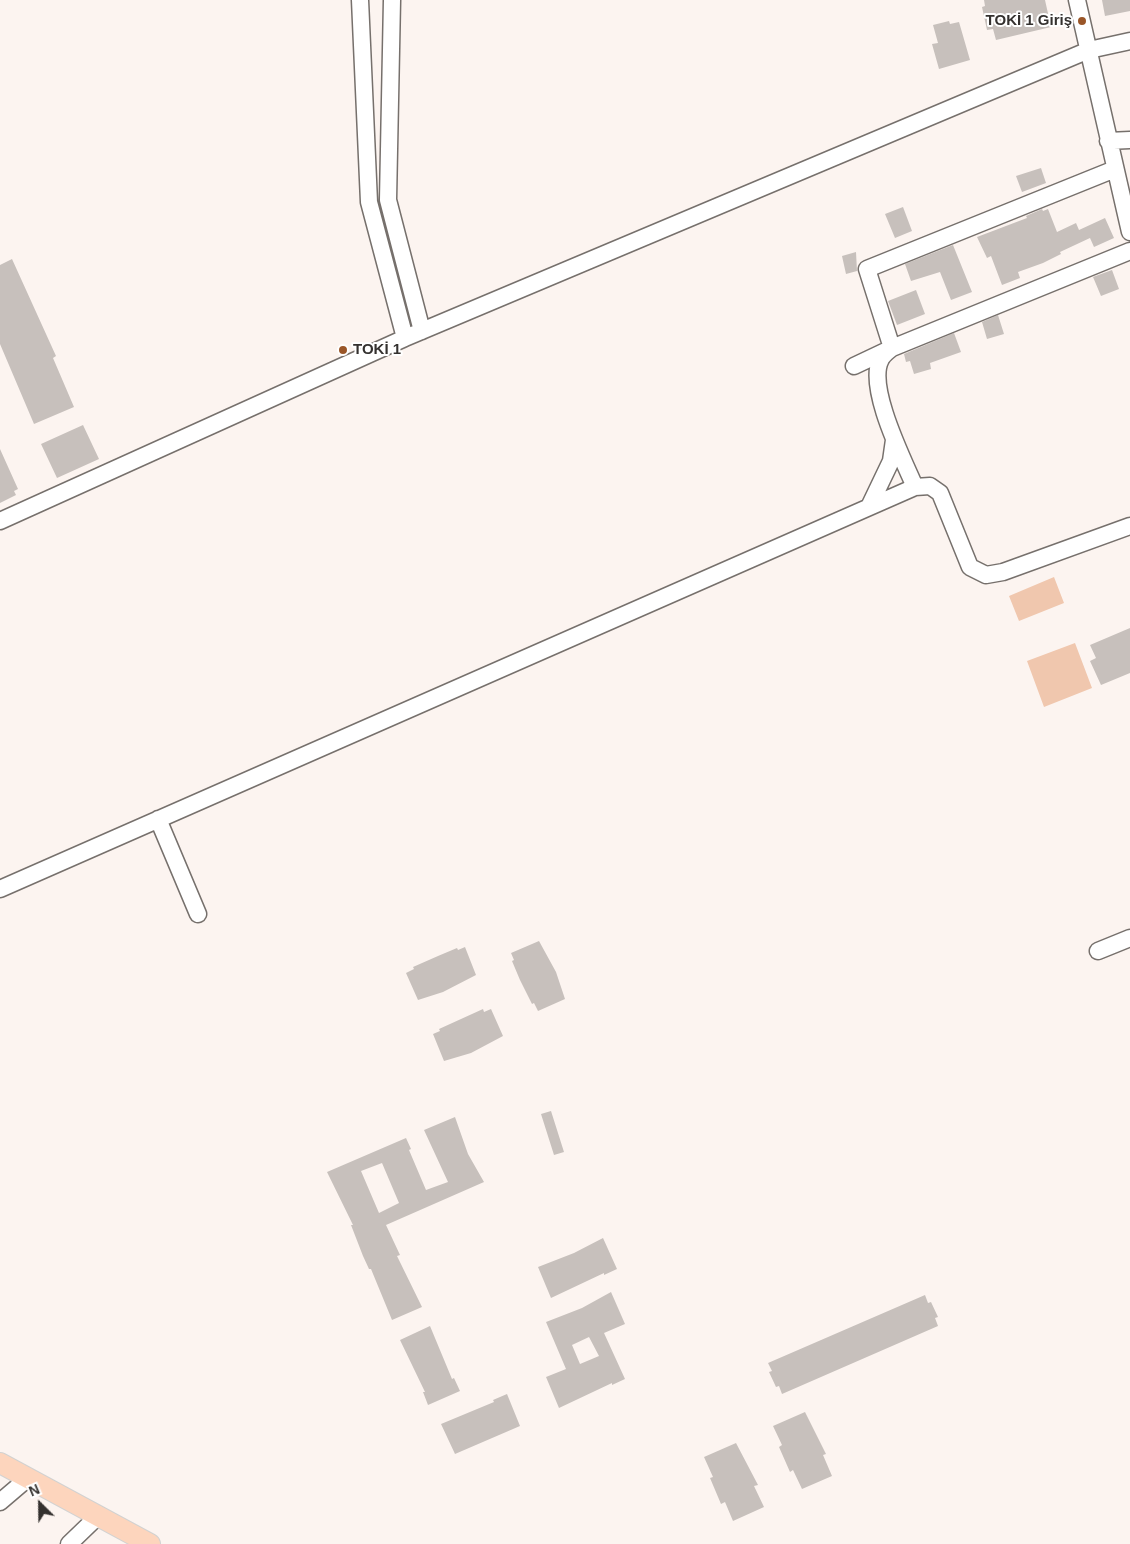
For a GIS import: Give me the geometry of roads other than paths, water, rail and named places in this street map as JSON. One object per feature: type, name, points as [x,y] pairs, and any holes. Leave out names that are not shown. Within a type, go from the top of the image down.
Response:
[{"type":"main road","points":[[0,1463],[150,1544]]},
{"type":"street","points":[[360,0],[369,202],[405,338]]},
{"type":"street","points":[[392,0],[388,200],[422,331]]},
{"type":"street","points":[[1077,0],[1130,232]]},
{"type":"street","points":[[0,521],[405,338],[1089,50],[1130,41]]},
{"type":"street","points":[[1108,141],[1130,140]]},
{"type":"street","points":[[892,348],[867,269],[1115,169]]},
{"type":"street","points":[[854,366],[892,348],[1130,251]]},
{"type":"street","points":[[892,348],[881,358],[878,385],[894,439],[915,487]]},
{"type":"street","points":[[869,507],[891,461],[894,439]]},
{"type":"street","points":[[0,888],[915,487],[930,486],[940,493],[970,567],[986,575],[1003,572],[1130,526]]},
{"type":"street","points":[[158,819],[198,914]]},
{"type":"street","points":[[1098,951],[1130,938]]},
{"type":"street","points":[[0,1502],[27,1479]]},
{"type":"street","points":[[69,1544],[97,1517]]},
{"type":"place","name":"TOKİ 1 Giriş","points":[[1082,21]]},
{"type":"place","name":"TOKİ 1","points":[[343,350]]}]
